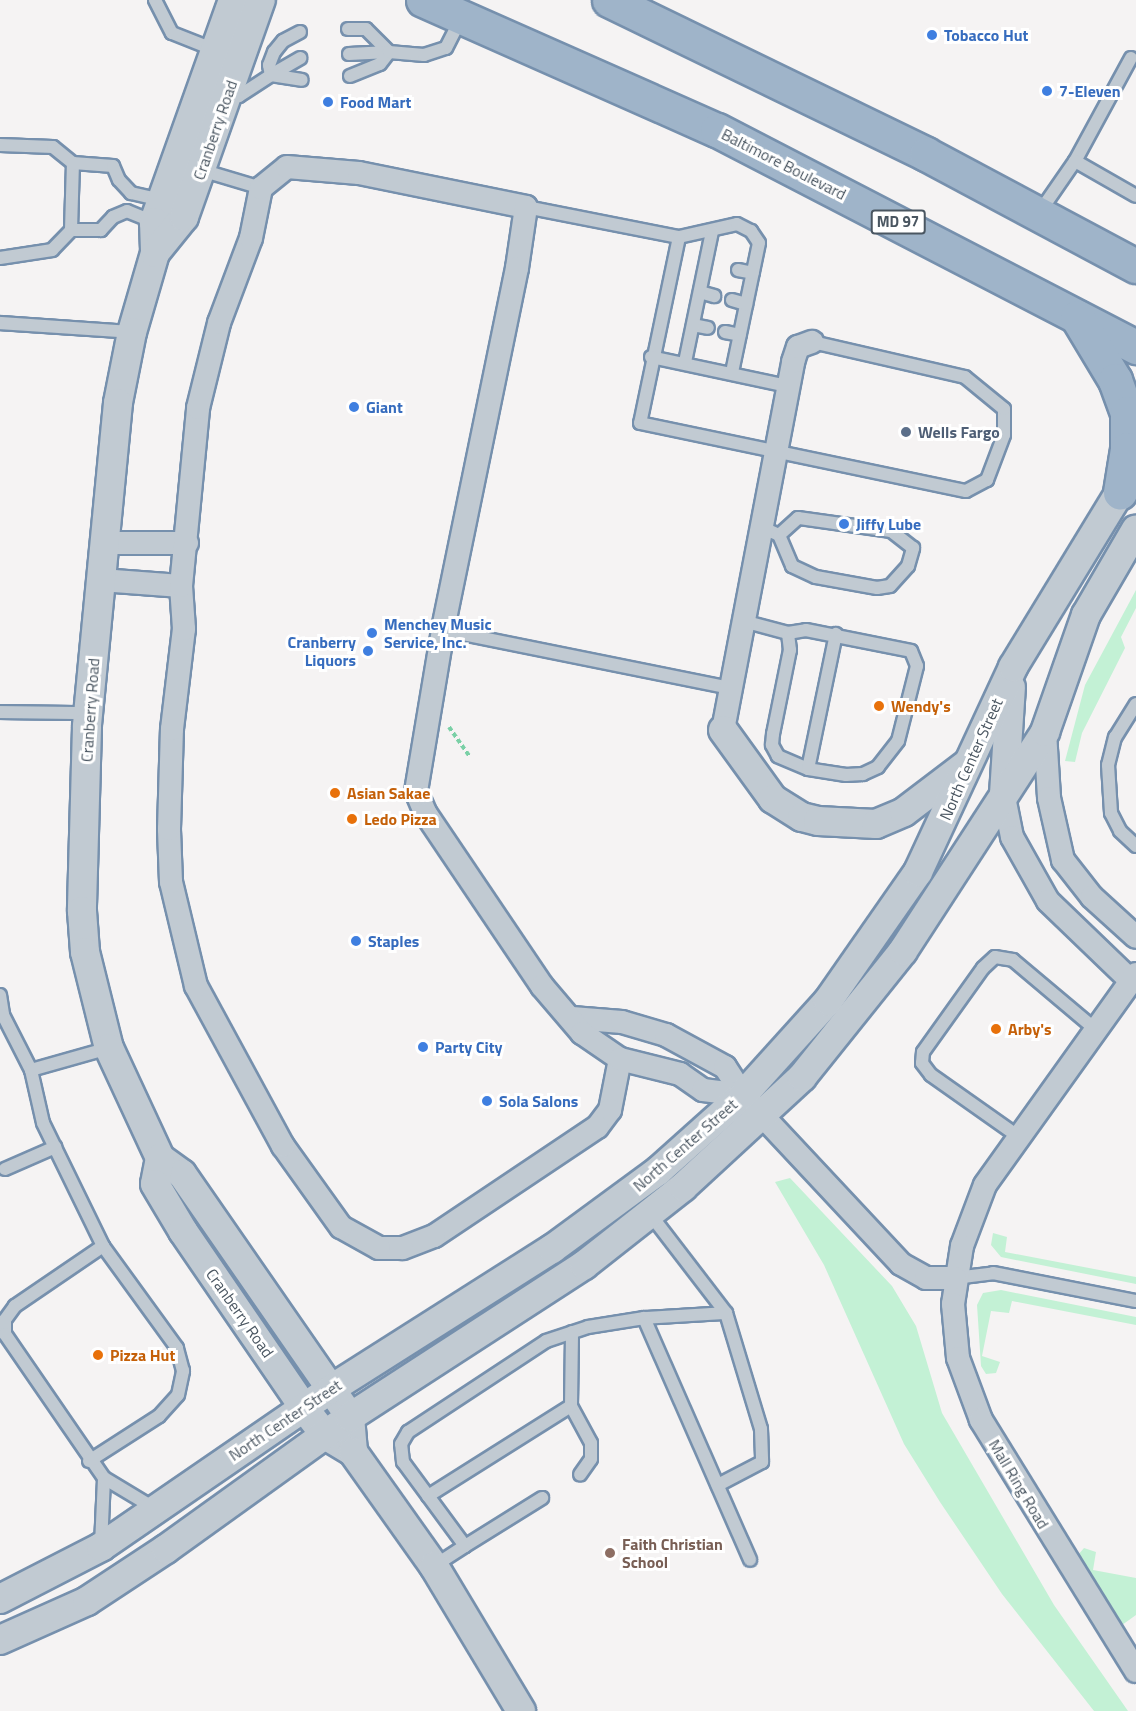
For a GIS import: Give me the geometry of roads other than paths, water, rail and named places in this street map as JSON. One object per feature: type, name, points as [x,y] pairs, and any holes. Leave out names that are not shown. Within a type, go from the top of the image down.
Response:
[{"type":"highway","name":"Baltimore Boulevard","points":[[423,0],[717,130],[1136,347]]},
{"type":"highway","points":[[609,0],[655,15],[926,154],[1136,266]]},
{"type":"highway","points":[[1077,317],[1115,380],[1127,412],[1128,479]]},
{"type":"street","name":"Cranberry Road","points":[[232,0],[158,211],[155,253],[132,332],[118,403],[88,713],[83,921],[85,952],[109,1048],[160,1158],[182,1174],[350,1417],[353,1452]]},
{"type":"street","name":"Cranberry Road","points":[[155,253],[184,217],[261,0]]},
{"type":"street","points":[[620,1059],[606,1119],[434,1236],[390,1249],[379,1248],[341,1227],[284,1146],[229,1052],[196,986],[178,921],[171,882],[169,829],[172,729],[184,629],[180,586],[187,543],[198,408],[219,323],[251,238],[261,188],[287,167],[313,167],[526,207],[517,268],[443,630],[416,778],[420,802],[549,996],[572,1018],[582,1033],[620,1059],[680,1074],[703,1090],[743,1095]]},
{"type":"street","points":[[812,342],[798,347],[788,386],[776,450],[770,531],[743,621],[723,730],[773,800],[802,817],[818,820],[876,824],[904,812],[971,761]]},
{"type":"street","name":"North Center Street","points":[[0,1599],[101,1546],[331,1389],[561,1243],[657,1171],[743,1095],[828,1000],[875,938],[922,863],[1013,667],[1128,479]]},
{"type":"street","name":"North Center Street","points":[[0,1640],[87,1601],[166,1549],[350,1417],[584,1265],[650,1214],[802,1077],[879,983],[1045,732],[1071,665],[1086,615],[1136,529]]},
{"type":"street","points":[[104,543],[187,543]]},
{"type":"street","points":[[101,580],[180,586]]},
{"type":"street","points":[[1004,797],[1013,667]]},
{"type":"street","points":[[1045,732],[1049,798],[1062,860],[1092,897],[1136,937]]},
{"type":"street","name":"Mall Ring Road","points":[[1004,797],[1012,837],[1048,901],[1133,978],[1018,1137],[978,1199],[955,1278],[953,1312],[958,1358],[981,1420],[1136,1671]]},
{"type":"street","points":[[572,1018],[622,1022],[696,1048],[725,1067],[743,1095],[901,1263],[926,1278],[955,1278]]},
{"type":"street","name":"Cranberry Road","points":[[160,1158],[155,1184],[304,1408],[325,1435],[353,1452],[434,1566],[521,1711]]},
{"type":"lane","points":[[155,0],[172,33],[215,50]]},
{"type":"lane","points":[[349,54],[389,52],[424,55],[446,48],[462,16]]},
{"type":"lane","points":[[348,29],[366,29],[389,52]]},
{"type":"lane","points":[[271,75],[269,66],[274,52],[283,41],[300,32]]},
{"type":"lane","points":[[350,76],[380,64],[389,52]]},
{"type":"lane","points":[[226,98],[239,96],[301,57]]},
{"type":"lane","points":[[1039,214],[1075,161],[1134,58]]},
{"type":"lane","points":[[271,75],[302,80]]},
{"type":"lane","points":[[0,146],[53,147],[74,164],[113,166],[119,180],[131,193],[158,211]]},
{"type":"lane","points":[[1075,161],[1136,196]]},
{"type":"lane","points":[[0,258],[52,250],[71,230],[74,164]]},
{"type":"lane","points":[[201,170],[261,188]]},
{"type":"lane","points":[[526,207],[679,237],[712,232],[737,224],[751,231],[759,243],[732,372]]},
{"type":"lane","points":[[71,230],[101,230],[112,217],[127,211],[158,211]]},
{"type":"lane","points":[[685,362],[712,232]]},
{"type":"lane","points":[[679,237],[651,357],[640,423],[966,490],[987,480],[1004,435],[1004,409],[965,377],[812,342]]},
{"type":"lane","points":[[706,263],[720,266]]},
{"type":"lane","points":[[738,270],[753,273]]},
{"type":"lane","points":[[699,292],[714,296]]},
{"type":"lane","points":[[732,300],[746,304]]},
{"type":"lane","points":[[0,323],[132,332]]},
{"type":"lane","points":[[693,325],[708,328]]},
{"type":"lane","points":[[725,332],[740,335]]},
{"type":"lane","points":[[651,357],[685,362],[788,386]]},
{"type":"lane","points":[[798,518],[891,531],[913,548],[908,566],[890,586],[877,588],[816,577],[792,566],[770,531],[798,518]]},
{"type":"lane","points":[[743,621],[788,633],[806,630],[836,634],[911,651],[917,666],[898,741],[891,754],[878,767],[863,774],[808,769],[789,764],[772,745],[790,650],[788,633]]},
{"type":"lane","points":[[443,630],[731,688]]},
{"type":"lane","points":[[808,769],[836,634]]},
{"type":"lane","points":[[1136,704],[1115,736],[1108,765],[1112,813],[1119,831],[1136,846]]},
{"type":"lane","points":[[0,711],[88,713]]},
{"type":"lane","points":[[1018,1137],[931,1074],[922,1063],[923,1052],[983,968],[995,957],[1013,960],[1095,1029]]},
{"type":"lane","points":[[0,995],[2,1016],[30,1070],[43,1123],[103,1246],[177,1348],[183,1371],[178,1395],[159,1416],[89,1461]]},
{"type":"lane","points":[[30,1070],[109,1048]]},
{"type":"lane","points":[[5,1169],[55,1147]]},
{"type":"lane","points":[[650,1214],[726,1313],[764,1447],[762,1462],[718,1485]]},
{"type":"lane","points":[[103,1246],[15,1306],[5,1320],[5,1334],[89,1461],[104,1478],[154,1508]]},
{"type":"lane","points":[[955,1278],[993,1273],[1136,1301]]},
{"type":"lane","points":[[465,1546],[403,1462],[401,1444],[408,1432],[546,1341],[572,1332],[644,1318],[726,1313]]},
{"type":"lane","points":[[644,1318],[750,1560]]},
{"type":"lane","points":[[572,1332],[571,1406],[591,1443],[591,1458],[580,1474]]},
{"type":"lane","points":[[428,1496],[571,1406]]},
{"type":"lane","points":[[101,1546],[104,1478]]},
{"type":"lane","points":[[434,1566],[542,1498]]},
{"type":"place","name":"Tobacco Hut","points":[[932,35]]},
{"type":"place","name":"7-Eleven","points":[[1047,91]]},
{"type":"place","name":"Food Mart","points":[[328,102]]},
{"type":"place","name":"Giant","points":[[354,407]]},
{"type":"place","name":"Wells Fargo","points":[[906,432]]},
{"type":"place","name":"Jiffy Lube","points":[[844,524]]},
{"type":"place","name":"Menchey Music Service, Inc.","points":[[372,633]]},
{"type":"place","name":"Cranberry Liquors","points":[[368,651]]},
{"type":"place","name":"Wendy's","points":[[879,706]]},
{"type":"place","name":"Asian Sakae","points":[[335,793]]},
{"type":"place","name":"Ledo Pizza","points":[[352,819]]},
{"type":"place","name":"Staples","points":[[356,941]]},
{"type":"place","name":"Arby's","points":[[996,1029]]},
{"type":"place","name":"Party City","points":[[423,1047]]},
{"type":"place","name":"Sola Salons","points":[[487,1101]]},
{"type":"place","name":"Pizza Hut","points":[[98,1355]]},
{"type":"place","name":"Faith Christian School","points":[[610,1553]]}]
